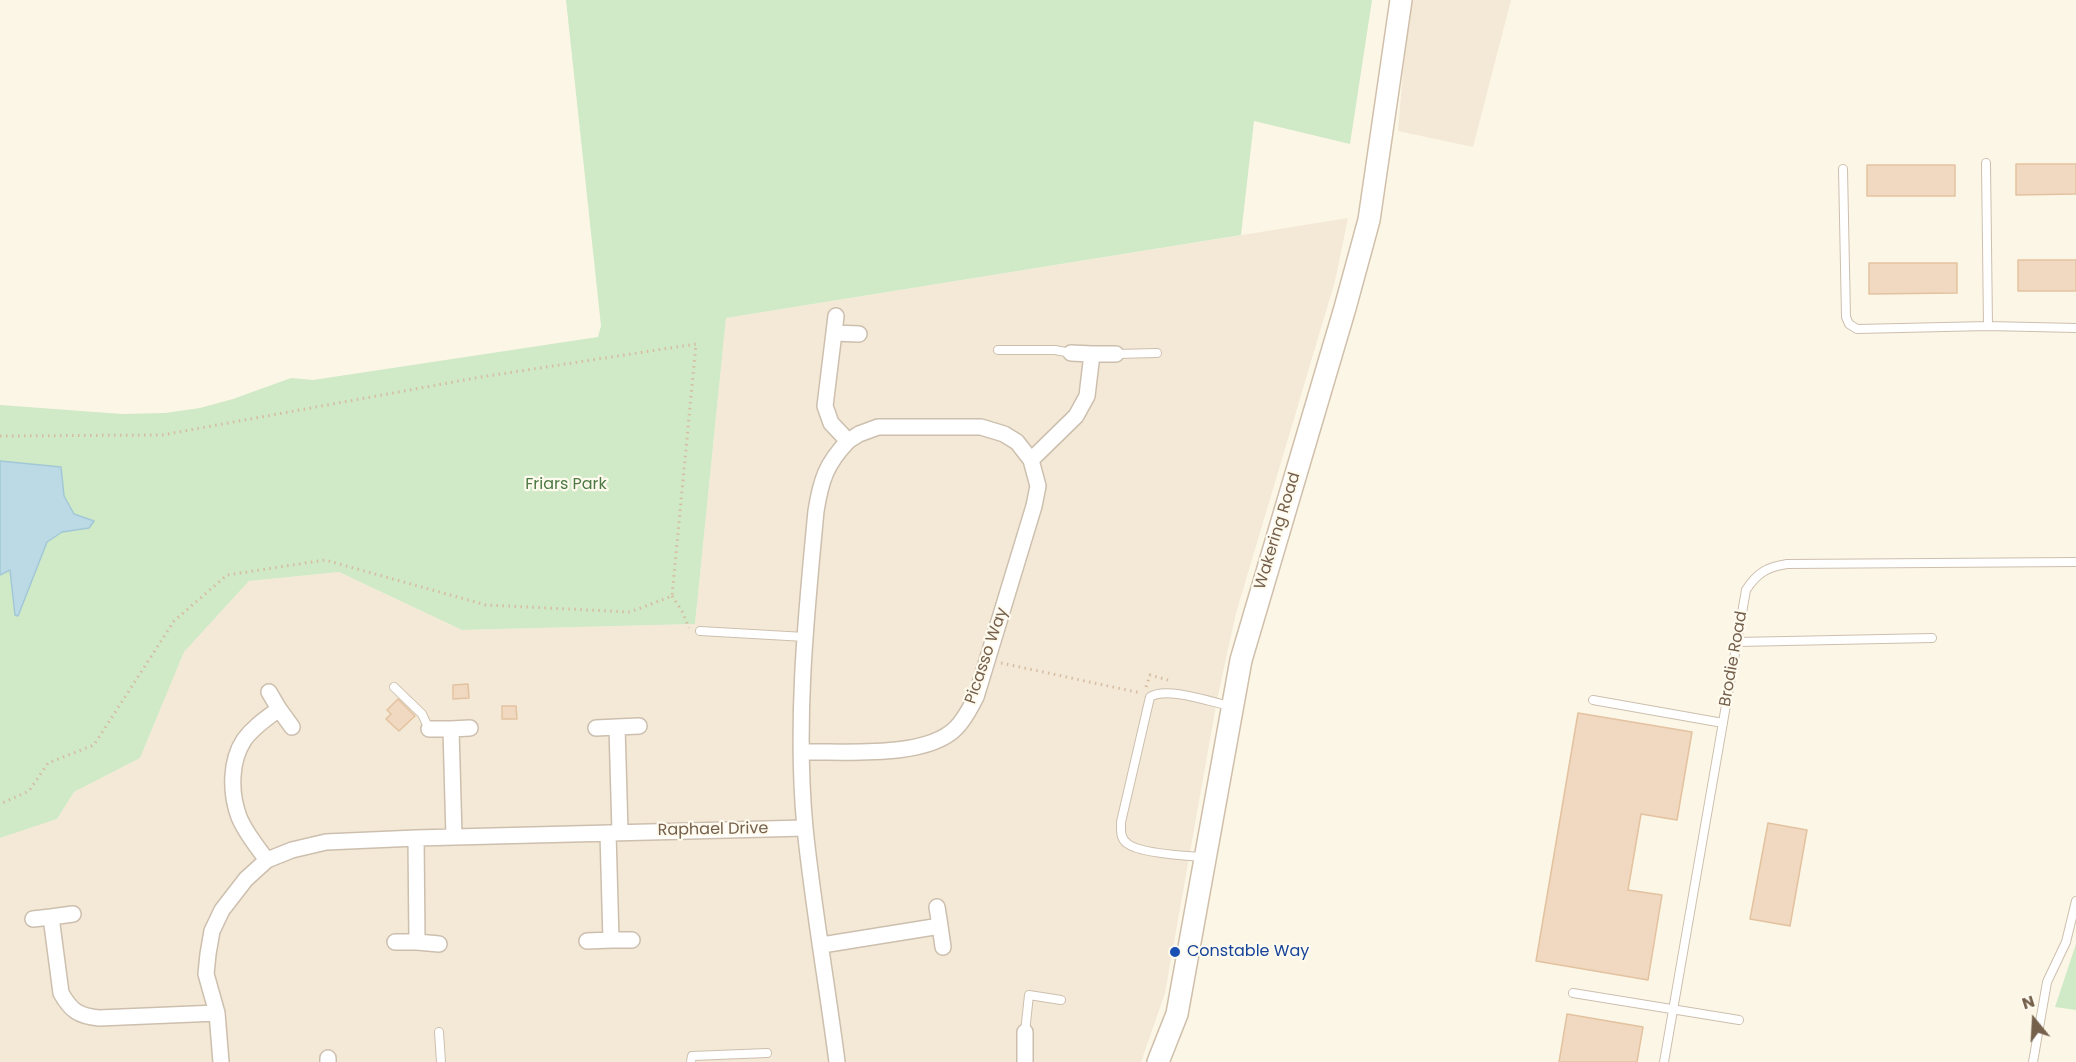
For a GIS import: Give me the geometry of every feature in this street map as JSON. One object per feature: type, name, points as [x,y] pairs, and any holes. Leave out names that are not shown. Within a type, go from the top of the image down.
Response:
[{"type":"street","name":"Wakering Road","points":[[1158,1062],[1177,1014],[1241,660],[1369,220],[1401,0]]},
{"type":"street","points":[[836,316],[825,406],[831,423],[848,441]]},
{"type":"street","points":[[835,333],[859,334]]},
{"type":"street","points":[[1071,353],[1116,354]]},
{"type":"street","points":[[837,1062],[805,828],[801,752],[805,637],[815,523],[820,486],[827,466],[848,441],[878,427],[981,427],[1004,434],[1017,442],[1031,460],[1076,417],[1087,396],[1092,354]]},
{"type":"street","name":"Picasso Way","points":[[801,752],[911,750],[934,744],[955,730],[976,697],[1034,506],[1038,486],[1031,460]]},
{"type":"street","points":[[269,692],[292,727]]},
{"type":"street","points":[[267,860],[239,818],[233,780],[235,759],[244,739],[279,709]]},
{"type":"street","points":[[596,728],[639,726]]},
{"type":"street","points":[[611,940],[617,727]]},
{"type":"street","points":[[429,729],[470,728]]},
{"type":"street","points":[[451,729],[454,837]]},
{"type":"street","name":"Raphael Drive","points":[[221,1062],[217,1013],[206,974],[212,931],[233,893],[267,860],[292,850],[326,842],[805,828]]},
{"type":"street","points":[[416,838],[417,942]]},
{"type":"street","points":[[937,907],[943,947]]},
{"type":"street","points":[[33,919],[73,914]]},
{"type":"street","points":[[51,917],[61,993],[66,1002],[84,1017],[217,1013]]},
{"type":"street","points":[[822,945],[940,926]]},
{"type":"street","points":[[588,941],[632,940]]},
{"type":"street","points":[[395,942],[439,945]]},
{"type":"street","points":[[1025,1032],[1025,1062]]},
{"type":"lane","points":[[1986,162],[1988,326]]},
{"type":"lane","points":[[1843,169],[1846,317],[1849,324],[1857,329],[1988,326],[2076,328]]},
{"type":"lane","points":[[998,350],[1055,350],[1071,353]]},
{"type":"lane","points":[[1116,354],[1157,353]]},
{"type":"lane","name":"Brodie Road","points":[[1664,1062],[1746,590],[1761,572],[1773,566],[1787,564],[2076,562]]},
{"type":"lane","points":[[700,631],[805,637]]},
{"type":"lane","points":[[1737,642],[1932,638]]},
{"type":"lane","points":[[394,687],[422,714],[429,729]]},
{"type":"lane","points":[[1206,858],[1132,847],[1122,837],[1120,822],[1150,697],[1167,693],[1232,706]]},
{"type":"lane","points":[[1593,700],[1723,723]]},
{"type":"lane","points":[[2033,1062],[2047,982],[2066,942],[2076,901]]},
{"type":"lane","points":[[1573,993],[1739,1020]]},
{"type":"lane","points":[[1025,1032],[1029,995],[1061,1000]]},
{"type":"lane","points":[[439,1032],[441,1062]]},
{"type":"lane","points":[[691,1062],[692,1056],[767,1053]]},
{"type":"path","points":[[0,436],[162,435],[481,377],[696,344],[672,596],[689,628],[700,631]]},
{"type":"path","points":[[0,804],[29,791],[48,763],[94,745],[174,621],[227,575],[325,560],[486,605],[630,612],[672,596]]},
{"type":"path","points":[[987,660],[1144,693],[1150,675],[1171,681]]},
{"type":"shaded area","points":[[1409,0],[1511,0],[1473,147],[1398,131]]},
{"type":"shaded area","points":[[1348,218],[1335,281],[1236,613],[1217,700],[1165,993],[1141,1062],[0,1062],[0,838],[57,819],[74,792],[140,758],[184,652],[249,581],[339,572],[462,630],[695,624],[726,318]]},
{"type":"green space","name":"Friars Park","points":[[566,0],[1372,0],[1350,144],[1254,121],[1241,235],[726,318],[695,624],[462,630],[339,572],[249,581],[184,652],[140,758],[74,792],[57,819],[0,838],[0,405],[122,414],[165,413],[200,408],[233,399],[291,378],[313,380],[598,337],[601,326]]},
{"type":"green space","points":[[2076,944],[2076,1010],[2055,1007]]},
{"type":"water","points":[[0,461],[61,467],[64,496],[74,514],[94,521],[89,528],[62,532],[47,542],[18,616],[15,615],[10,570],[0,575]]},
{"type":"building","points":[[2016,164],[2076,164],[2076,194],[2016,195]]},
{"type":"building","points":[[1867,165],[1955,165],[1955,196],[1867,196]]},
{"type":"building","points":[[2018,260],[2076,260],[2076,291],[2018,291]]},
{"type":"building","points":[[1869,263],[1957,263],[1957,293],[1869,294]]},
{"type":"building","points":[[468,684],[469,698],[453,699],[453,685]]},
{"type":"building","points":[[398,699],[415,716],[399,731],[386,719],[391,714],[387,710]]},
{"type":"building","points":[[502,706],[516,706],[517,719],[502,719]]},
{"type":"building","points":[[1578,713],[1692,732],[1677,820],[1641,814],[1628,890],[1662,895],[1648,980],[1536,961]]},
{"type":"building","points":[[1768,823],[1807,830],[1790,926],[1750,919]]},
{"type":"building","points":[[1567,1014],[1643,1027],[1637,1062],[1559,1062]]},
{"type":"place","name":"Constable Way","points":[[1175,952]]}]
